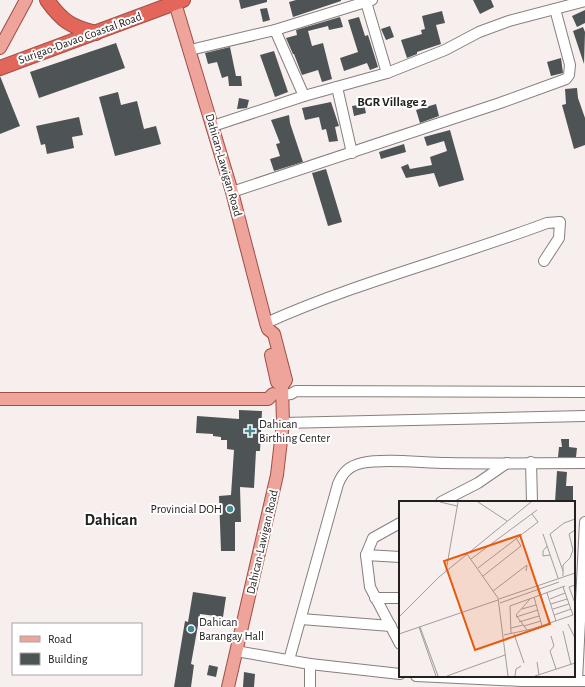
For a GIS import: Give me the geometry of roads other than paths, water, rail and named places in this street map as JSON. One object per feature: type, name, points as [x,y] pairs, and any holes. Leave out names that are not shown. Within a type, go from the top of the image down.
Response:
[{"type":"highway","points":[[48,0],[68,24],[77,29],[96,33]]},
{"type":"highway","name":"Surigao-Davao Coastal Road","points":[[0,68],[179,1]]},
{"type":"main road","points":[[0,48],[26,0]]},
{"type":"main road","name":"Dahican-Lawigan Road","points":[[179,1],[190,50],[232,192],[267,326],[266,336],[277,382],[282,392],[283,423],[277,475],[228,687]]},
{"type":"main road","points":[[0,393],[282,392]]},
{"type":"main road","points":[[0,399],[268,399],[282,392]]},
{"type":"street","points":[[190,50],[275,30],[369,1],[387,73]]},
{"type":"street","points":[[213,126],[304,96],[387,73],[445,50],[479,32],[509,21],[558,6],[585,1]]},
{"type":"street","points":[[232,192],[500,103],[566,79],[569,76],[570,65],[558,6]]},
{"type":"street","points":[[275,30],[304,96]]},
{"type":"street","points":[[337,87],[352,153]]},
{"type":"street","points":[[267,326],[307,304],[441,261],[547,223],[560,222],[559,238],[544,261]]},
{"type":"street","points":[[282,392],[585,392]]},
{"type":"street","points":[[282,392],[296,397],[585,397]]},
{"type":"street","points":[[283,423],[585,416]]},
{"type":"street","points":[[289,660],[338,484],[343,473],[351,467],[362,463],[377,462],[585,463],[585,453]]},
{"type":"street","points":[[531,462],[532,501]]},
{"type":"street","points":[[443,501],[478,483],[507,463]]},
{"type":"street","points":[[451,677],[581,680],[585,522]]},
{"type":"street","points":[[399,524],[373,538],[366,555],[367,574],[375,598],[399,639]]},
{"type":"street","points":[[366,555],[399,557]]},
{"type":"street","points":[[375,598],[399,598]]},
{"type":"street","points":[[301,619],[391,626]]},
{"type":"street","points":[[236,651],[310,664],[399,674]]},
{"type":"street","points":[[310,664],[310,687]]},
{"type":"place","name":"Dahican Birthing Center","points":[[250,431]]},
{"type":"place","name":"Provincial DOH","points":[[230,509]]},
{"type":"place","name":"Dahican Barangay Hall","points":[[191,629]]},
{"type":"district","name":"BGR Village 2","points":[[392,101]]},
{"type":"district","name":"Dahican","points":[[111,519]]}]
